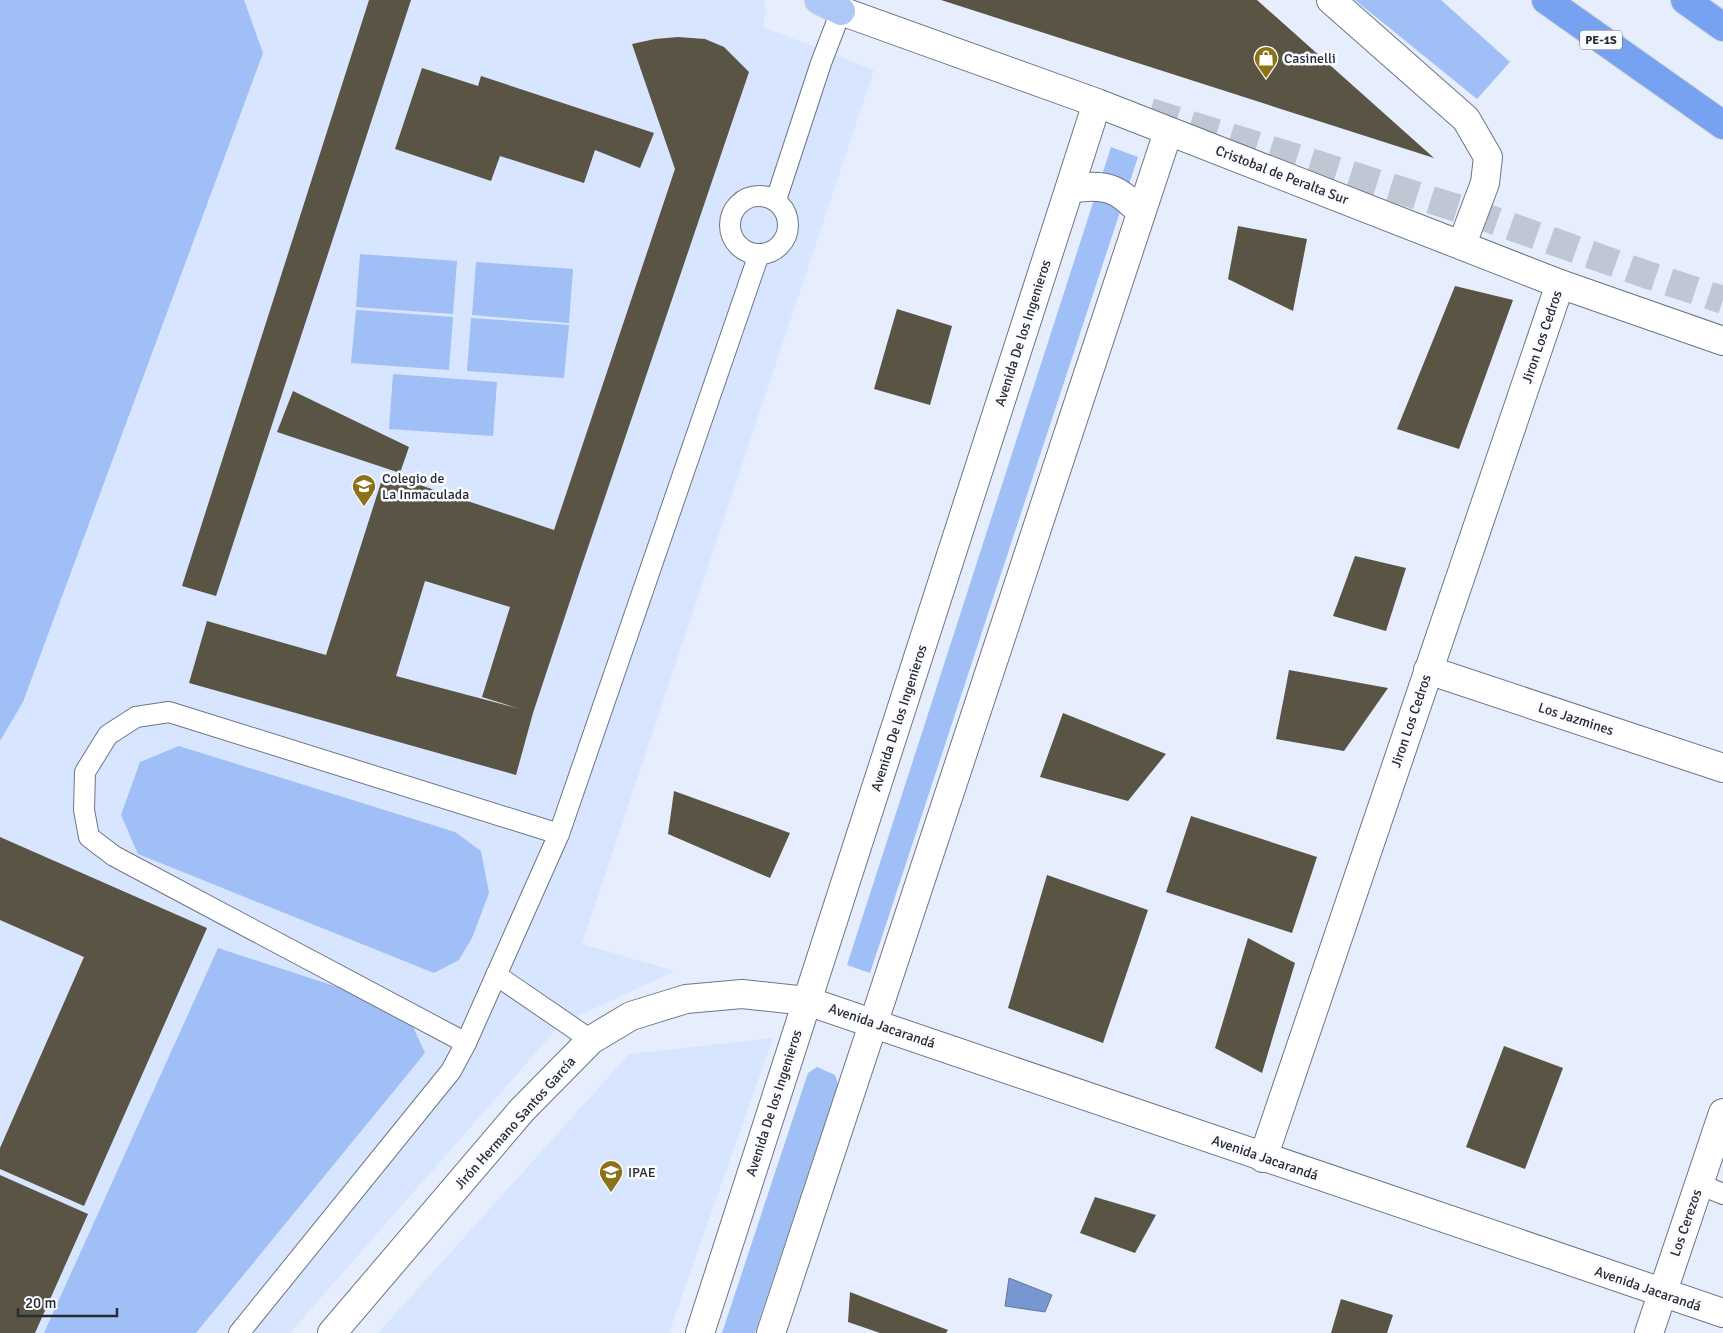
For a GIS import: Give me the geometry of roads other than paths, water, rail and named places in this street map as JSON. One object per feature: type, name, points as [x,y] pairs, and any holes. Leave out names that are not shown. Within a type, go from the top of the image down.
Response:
[{"type":"highway","name":"PE-1S","points":[[1546,0],[1723,125]]},
{"type":"street","points":[[1331,0],[1466,119],[1488,157],[1485,183],[1462,244]]},
{"type":"street","name":"Cristobal de Peralta Sur","points":[[830,6],[1098,103],[1560,284],[1723,341]]},
{"type":"street","name":"Avenida De los Ingenieros","points":[[700,1333],[1098,103]]},
{"type":"street","points":[[771,1333],[1168,132]]},
{"type":"street","points":[[1070,189],[1088,186],[1110,189],[1128,198],[1141,213]]},
{"type":"street","name":"Jiron Los Cedros","points":[[1263,1158],[1560,284]]},
{"type":"street","name":"Los Jazmines","points":[[1428,670],[1723,768]]},
{"type":"street","name":"Jirón Hermano Santos García","points":[[332,1333],[522,1110],[591,1040],[631,1016],[686,999],[742,994],[807,1001]]},
{"type":"street","name":"Avenida Jacarandá","points":[[807,1001],[1662,1294],[1723,1313]]},
{"type":"street","name":"Los Cerezos","points":[[1649,1333],[1662,1294],[1711,1189],[1723,1113]]},
{"type":"lane","points":[[776,200],[821,63],[830,6]]},
{"type":"lane","points":[[763,196],[776,200],[786,212],[788,227],[784,241],[773,251],[759,254],[746,251],[735,242],[731,230],[732,216],[739,204],[750,197],[763,196]]},
{"type":"lane","points":[[239,1333],[451,1071],[466,1043],[559,834],[759,254]]},
{"type":"lane","points":[[466,1043],[114,856],[89,837],[84,810],[86,772],[108,735],[136,717],[170,712],[559,834]]},
{"type":"lane","points":[[496,975],[591,1040]]},
{"type":"tunnel","points":[[1150,112],[1473,213],[1723,300]]},
{"type":"place","name":"Casinelli","points":[[1266,79]]},
{"type":"place","name":"Colegio de La Inmaculada","points":[[364,507]]},
{"type":"place","name":"IPAE","points":[[611,1193]]}]
